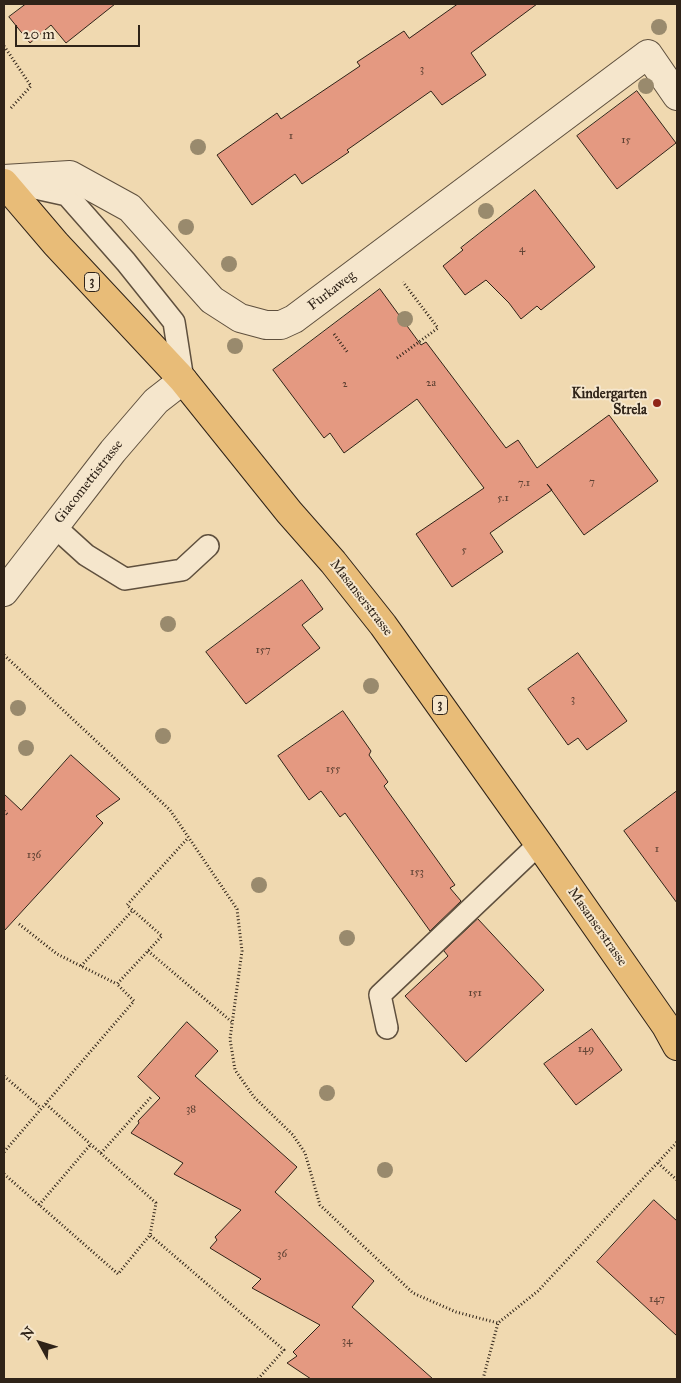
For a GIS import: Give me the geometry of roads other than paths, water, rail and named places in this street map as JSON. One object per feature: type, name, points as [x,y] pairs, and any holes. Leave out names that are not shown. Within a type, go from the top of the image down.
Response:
[{"type":"main road","name":"Masanserstrasse","points":[[4,181],[56,244],[183,380],[289,512],[333,562],[383,626],[539,844],[666,1026],[677,1046]]},
{"type":"street","name":"Furkaweg","points":[[4,181],[70,175],[130,208],[212,300],[240,318],[266,325],[281,325],[294,319],[648,54],[677,96]]},
{"type":"street","name":"Giacomettistrasse","points":[[4,592],[113,451],[156,401],[183,380]]},
{"type":"lane","points":[[4,181],[66,196],[87,218],[126,262],[174,322],[183,380]]},
{"type":"lane","points":[[54,526],[86,555],[125,579],[182,570],[208,546]]},
{"type":"lane","points":[[387,1028],[380,995],[539,844]]},
{"type":"place","name":"Kindergarten Strela","points":[[657,403]]}]
